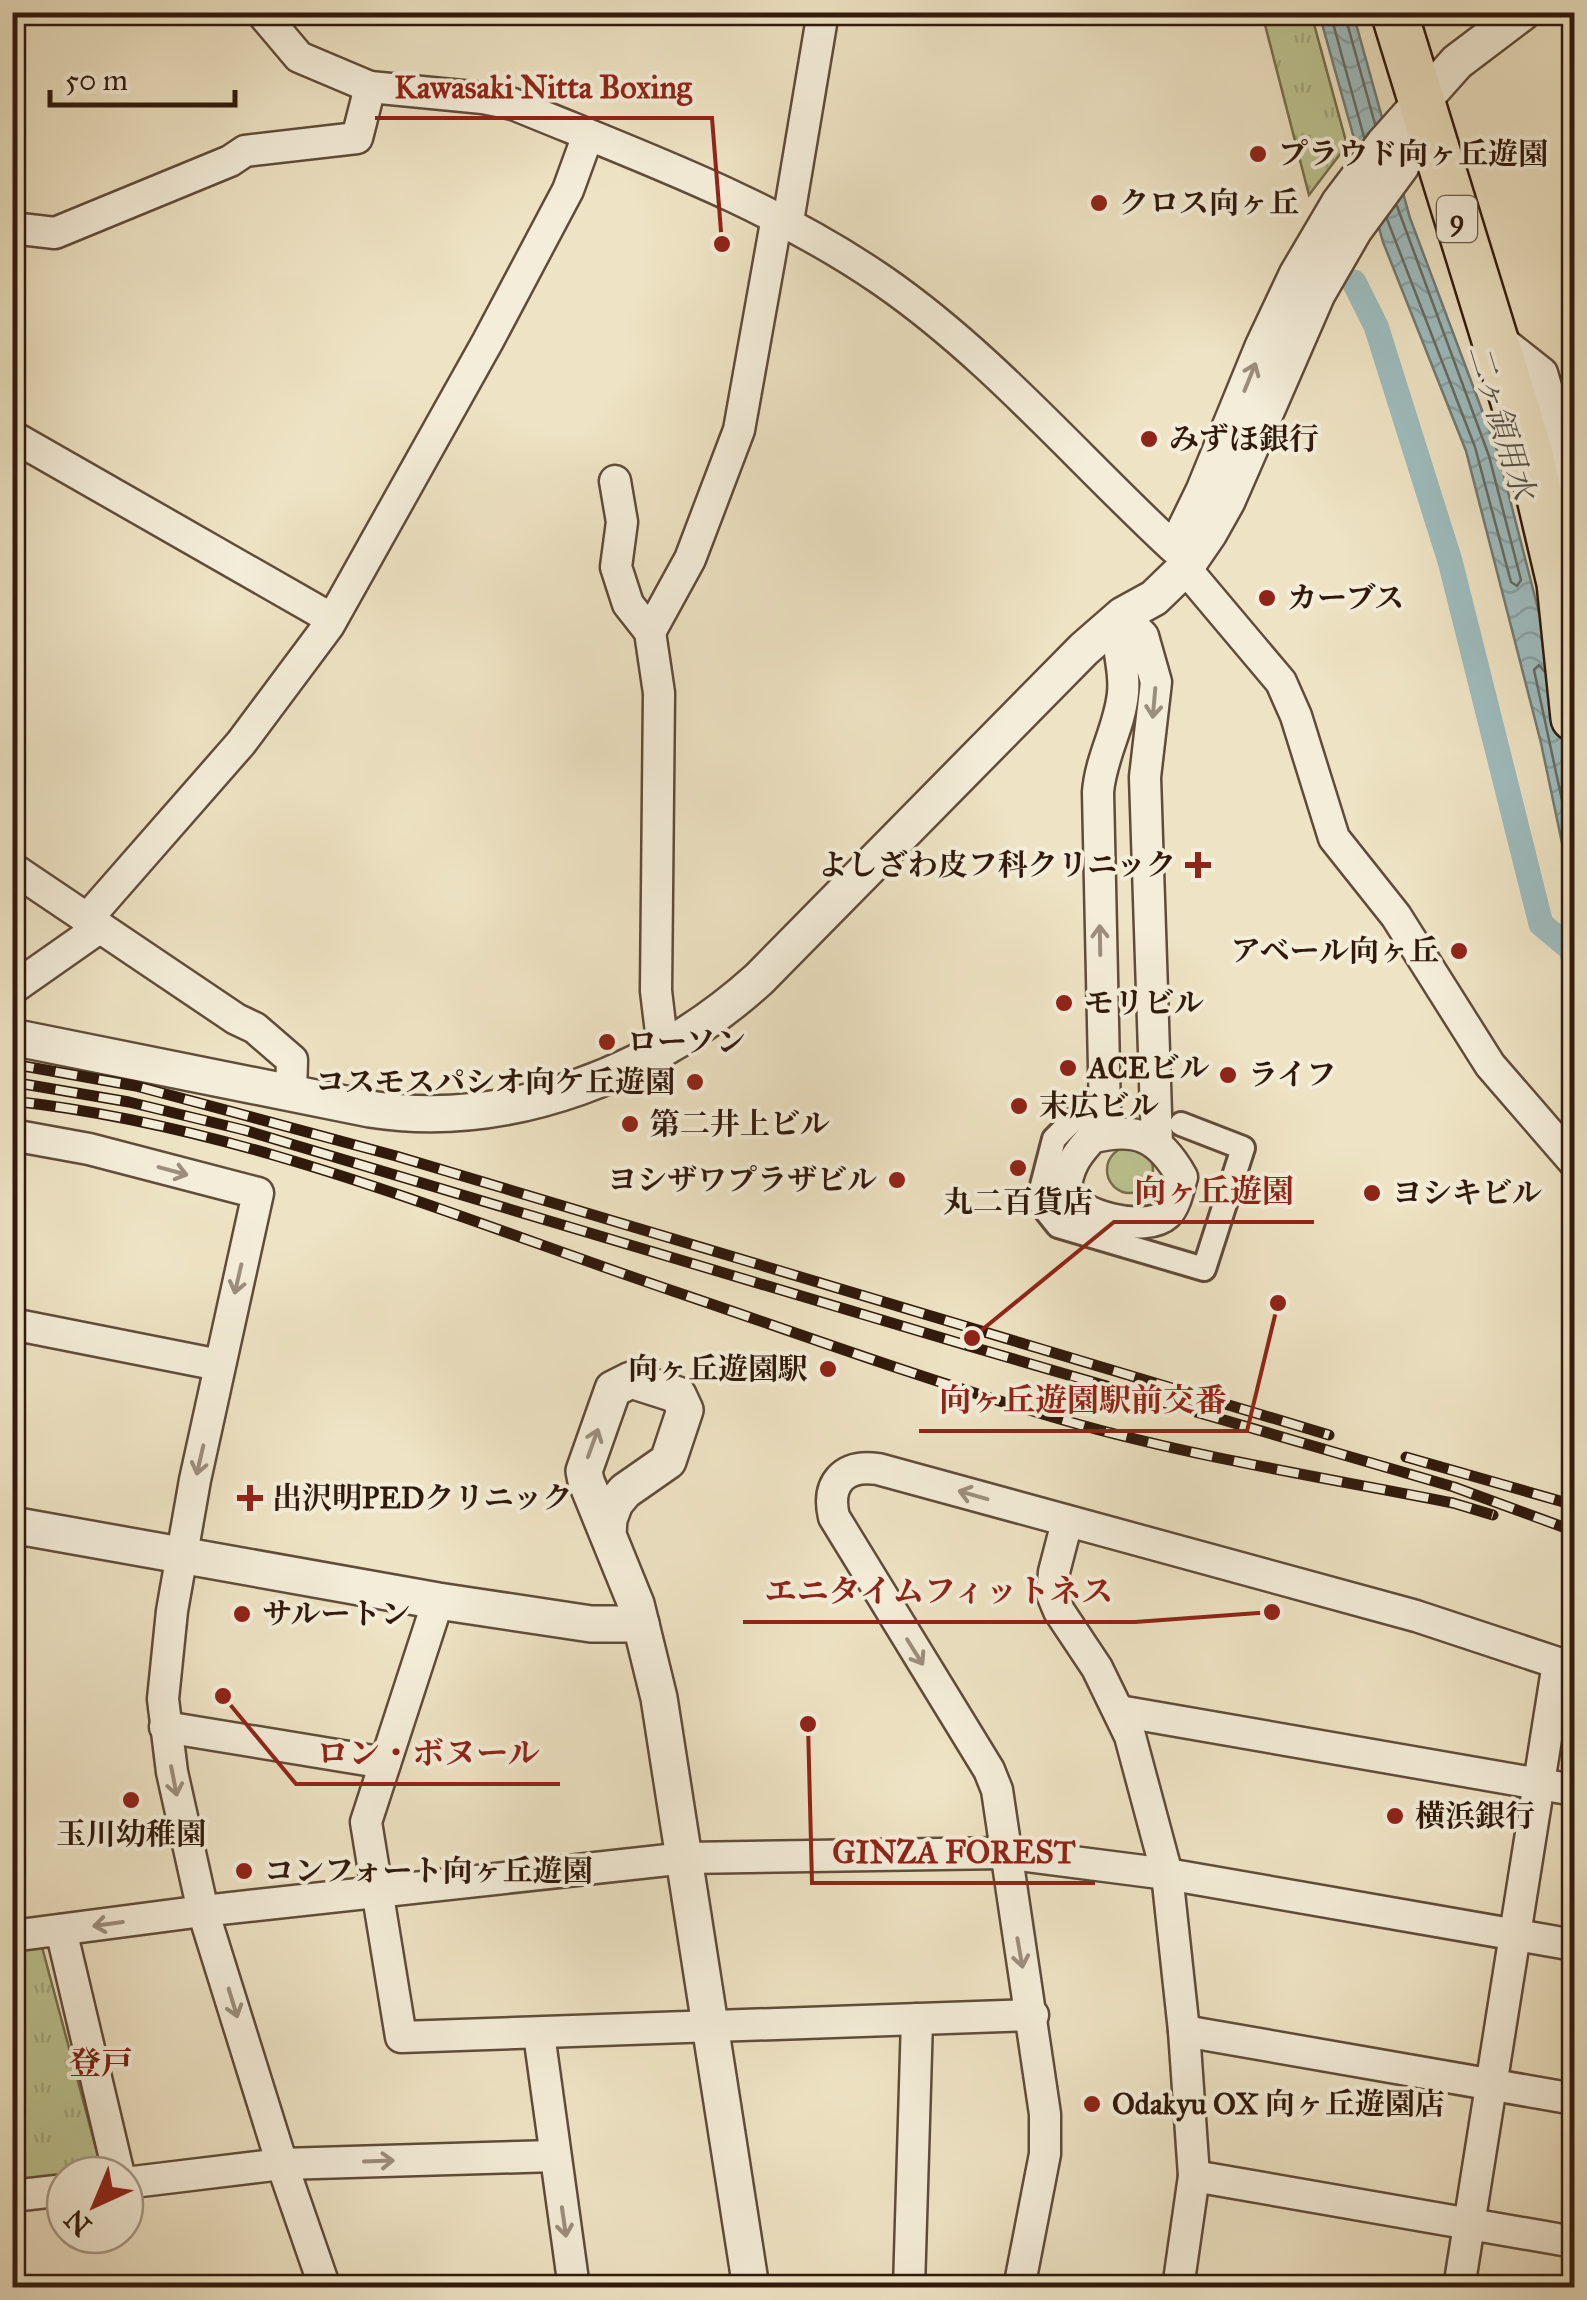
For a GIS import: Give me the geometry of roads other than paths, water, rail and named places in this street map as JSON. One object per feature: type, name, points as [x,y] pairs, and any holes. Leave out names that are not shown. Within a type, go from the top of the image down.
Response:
[{"type":"main road","name":"9","points":[[1394,12],[1405,134],[1494,335],[1528,447],[1560,583],[1572,699]]},
{"type":"street","points":[[261,12],[299,57],[370,87],[513,104],[782,219],[871,273],[948,331],[1180,558],[1281,682],[1296,716],[1334,838],[1396,916],[1490,1066],[1574,1162]]},
{"type":"street","points":[[650,632],[690,559],[738,430],[823,12]]},
{"type":"street","points":[[12,1037],[390,1112],[454,1114],[566,1091],[664,1049],[709,1020],[759,979],[1084,649],[1123,616],[1154,598],[1180,558],[1263,347],[1297,275],[1347,216],[1457,62],[1523,12]]},
{"type":"street","points":[[12,228],[54,233],[245,152],[357,138],[370,87]]},
{"type":"street","points":[[12,988],[92,924],[242,743],[332,618],[515,291],[568,190],[588,135]]},
{"type":"street","points":[[1494,335],[1542,373],[1574,483]]},
{"type":"street","points":[[12,436],[332,618]]},
{"type":"street","points":[[615,482],[622,522],[616,567],[628,604],[650,632],[659,693],[656,991],[664,1049]]},
{"type":"street","points":[[1123,616],[1143,636],[1156,682],[1145,777],[1156,1093],[1182,1177],[1173,1206],[1165,1216],[1137,1225],[1076,1206],[1066,1191],[1073,1160],[1106,1114],[1097,1099],[1098,792],[1100,768],[1123,695],[1117,646],[1123,616]]},
{"type":"street","points":[[12,868],[255,1028],[292,1060],[291,1093]]},
{"type":"street","points":[[1097,1099],[1124,1110],[1137,1109],[1148,1104],[1156,1093]]},
{"type":"street","points":[[1092,1138],[1114,1132],[1169,1134],[1243,1148],[1204,1268],[1058,1226],[1038,1201],[1054,1139],[1097,1099]]},
{"type":"street","points":[[12,1135],[89,1148],[258,1193],[182,1556],[167,1645],[163,1699],[185,1838],[203,1911],[325,2288]]},
{"type":"street","points":[[12,1324],[219,1365]]},
{"type":"street","points":[[1019,2288],[1045,2154],[1046,2114],[997,1790],[989,1770],[834,1517],[831,1491],[837,1479],[860,1467],[1416,1616],[1558,1664],[1460,2288]]},
{"type":"street","points":[[1067,1522],[1052,1594],[1059,1612],[1097,1668],[1130,1736],[1167,1874],[1194,2176],[1178,2288]]},
{"type":"street","points":[[12,1525],[438,1601],[590,1624],[642,1624]]},
{"type":"street","points":[[608,1534],[642,1624],[659,1698],[751,2288]]},
{"type":"street","points":[[438,1601],[366,1822],[401,2037],[1033,2015]]},
{"type":"street","points":[[1119,1711],[1574,1790]]},
{"type":"street","points":[[166,1727],[386,1764]]},
{"type":"street","points":[[12,1936],[686,1858],[1004,1853],[1167,1874],[1574,1945]]},
{"type":"street","points":[[61,1930],[114,2155]]},
{"type":"street","points":[[910,2288],[917,2019]]},
{"type":"street","points":[[1184,2031],[1574,2099]]},
{"type":"street","points":[[539,2034],[574,2288]]},
{"type":"street","points":[[145,2181],[282,2164],[555,2156]]},
{"type":"street","points":[[1194,2176],[1574,2242]]},
{"type":"street","points":[[12,2196],[45,2192]]},
{"type":"water","points":[[1319,13],[1353,13],[1410,218],[1498,453],[1574,749],[1574,900],[1541,743],[1466,451],[1383,242]]},
{"type":"waterway","points":[[1354,282],[1376,326],[1450,561],[1541,924],[1571,949],[1574,961]]},
{"type":"railway","points":[[12,1064],[136,1086],[396,1156],[1329,1435]]},
{"type":"railway","points":[[12,1082],[129,1102],[244,1130],[1454,1487],[1574,1531]]},
{"type":"railway","points":[[12,1101],[97,1113],[265,1153],[429,1205],[905,1371],[1096,1429],[1248,1464],[1453,1503],[1493,1515]]},
{"type":"railway","points":[[1406,1457],[1574,1505]]},
{"type":"place","name":"プラウド向ヶ丘遊園","points":[[1258,154]]},
{"type":"place","name":"クロス向ヶ丘","points":[[1099,203]]},
{"type":"place","name":"Kawasaki Nitta Boxing","points":[[722,244]]},
{"type":"place","name":"みずほ銀行","points":[[1149,439]]},
{"type":"place","name":"カーブス","points":[[1267,598]]},
{"type":"place","name":"よしざわ皮フ科クリニック","points":[[1198,865]]},
{"type":"place","name":"アベール向ヶ丘","points":[[1459,951]]},
{"type":"place","name":"モリビル","points":[[1064,1003]]},
{"type":"place","name":"ローソン","points":[[607,1042]]},
{"type":"place","name":"ACEビル","points":[[1068,1068]]},
{"type":"place","name":"ライフ","points":[[1228,1075]]},
{"type":"place","name":"コスモスパシオ向ケ丘遊園","points":[[695,1082]]},
{"type":"place","name":"末広ビル","points":[[1019,1106]]},
{"type":"place","name":"第二井上ビル","points":[[630,1124]]},
{"type":"place","name":"丸二百貨店","points":[[1018,1168]]},
{"type":"place","name":"ヨシザワプラザビル","points":[[897,1180]]},
{"type":"place","name":"ヨシキビル","points":[[1372,1193]]},
{"type":"place","name":"向ヶ丘遊園駅前交番","points":[[1278,1303]]},
{"type":"place","name":"向ヶ丘遊園","points":[[972,1338]]},
{"type":"place","name":"向ヶ丘遊園駅","points":[[828,1369]]},
{"type":"place","name":"出沢明PEDクリニック","points":[[250,1498]]},
{"type":"place","name":"エニタイムフィットネス","points":[[1272,1612]]},
{"type":"place","name":"サルートン","points":[[242,1614]]},
{"type":"place","name":"ロン・ボヌール","points":[[223,1696]]},
{"type":"place","name":"GINZA FOREST","points":[[808,1724]]},
{"type":"place","name":"玉川幼稚園","points":[[131,1800]]},
{"type":"place","name":"横浜銀行","points":[[1395,1816]]},
{"type":"place","name":"コンフォート向ヶ丘遊園","points":[[244,1871]]},
{"type":"place","name":"Odakyu OX 向ヶ丘遊園店","points":[[1092,2104]]},
{"type":"district","name":"登戸","points":[[101,2063]]},
{"type":"water label","name":"二ヶ領用水","points":[[1501,422]]}]
